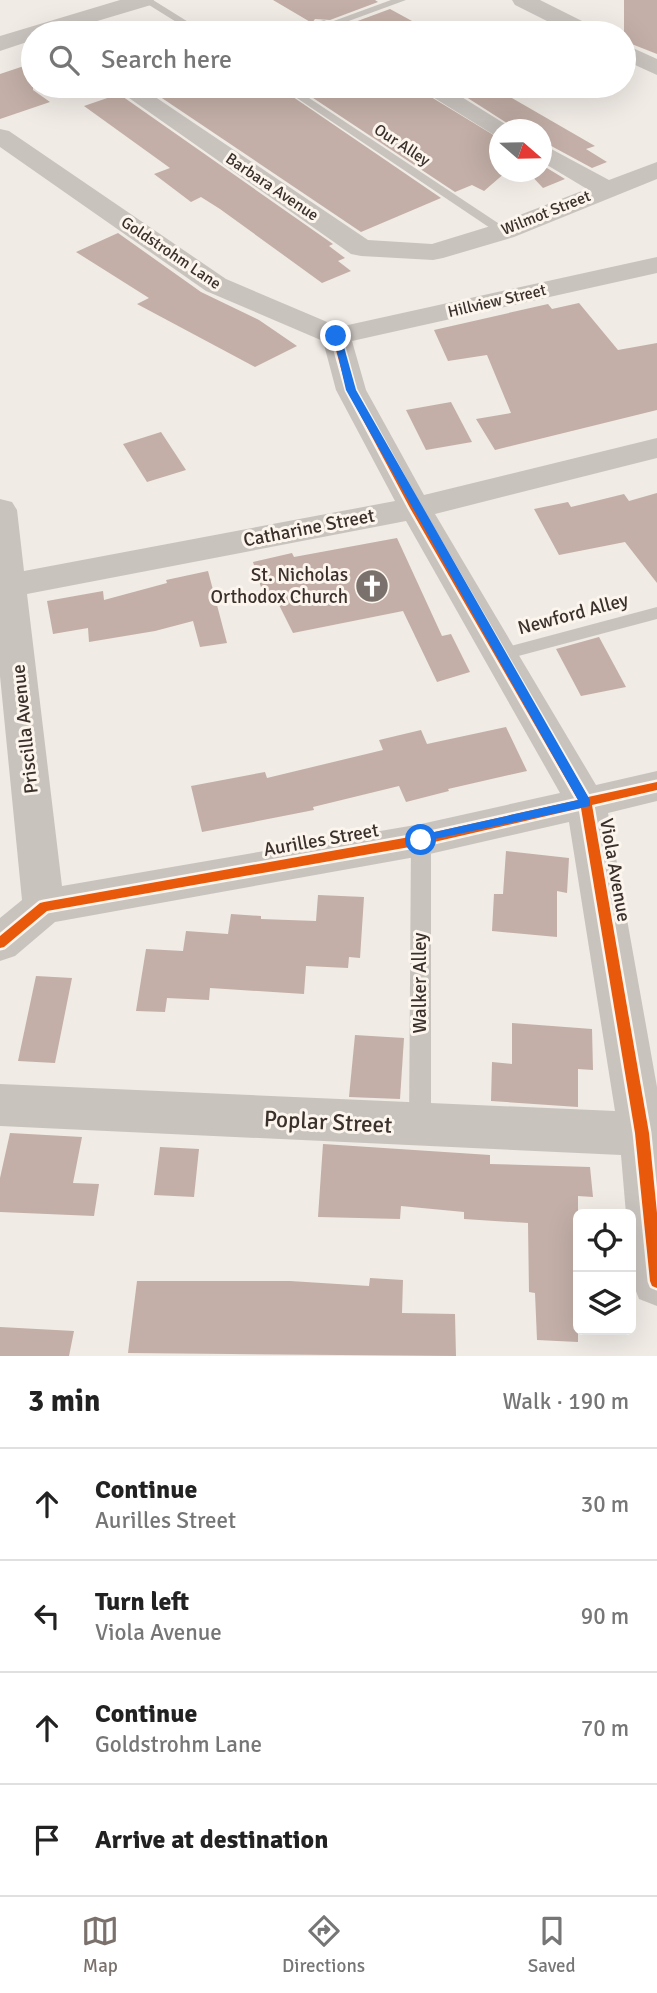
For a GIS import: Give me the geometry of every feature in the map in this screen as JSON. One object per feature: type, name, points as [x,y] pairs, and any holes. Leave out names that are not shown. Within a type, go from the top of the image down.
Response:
[{"type":"street","points":[[77,21],[144,0]]},
{"type":"street","points":[[523,0],[564,21]]},
{"type":"street","points":[[0,44],[21,38]]},
{"type":"street","points":[[636,57],[657,68]]},
{"type":"street","name":"Barbara Avenue","points":[[142,98],[361,248],[433,252]]},
{"type":"street","points":[[447,98],[489,122]]},
{"type":"street","name":"Goldstrohm Lane","points":[[0,136],[216,285],[336,336]]},
{"type":"street","points":[[552,158],[606,189]]},
{"type":"street","name":"Wilmot Street","points":[[433,252],[504,231],[657,170]]},
{"type":"street","name":"Hillview Street","points":[[336,336],[657,265]]},
{"type":"street","points":[[336,336],[351,390],[415,508]]},
{"type":"street","name":"Catharine Street","points":[[5,587],[415,508],[657,448]]},
{"type":"street","name":"Viola Avenue","points":[[415,508],[586,803],[650,1133],[657,1280]]},
{"type":"street","name":"Priscilla Avenue","points":[[0,510],[5,587],[44,908]]},
{"type":"street","name":"Aurilles Street","points":[[0,943],[44,908],[421,840],[657,786]]},
{"type":"street","name":"Poplar Street","points":[[0,1105],[420,1126],[650,1133]]},
{"type":"lane","points":[[144,0],[180,21]]},
{"type":"lane","points":[[347,21],[401,0]]},
{"type":"lane","name":"Our Alley","points":[[302,98],[504,231]]},
{"type":"lane","name":"Newford Alley","points":[[500,655],[657,613]]},
{"type":"lane","name":"Walker Alley","points":[[420,1126],[421,840]]},
{"type":"building","points":[[273,0],[378,2],[330,20],[309,21]]},
{"type":"building","points":[[624,0],[657,0],[657,54],[636,46],[636,21],[624,21]]},
{"type":"building","points":[[390,9],[412,21],[358,21]]},
{"type":"building","points":[[21,67],[21,98],[44,98],[50,102],[0,119],[0,74]]},
{"type":"building","points":[[107,98],[125,98],[333,244],[329,246],[345,258],[338,261],[351,271],[322,283],[201,197],[191,202],[154,174],[170,168],[84,106]]},
{"type":"building","points":[[162,98],[295,98],[441,198],[361,232]]},
{"type":"building","points":[[313,98],[433,98],[489,132],[489,182],[494,182],[484,191],[472,185],[455,192]]},
{"type":"building","points":[[468,98],[512,98],[548,119],[501,119]]},
{"type":"building","points":[[552,121],[595,146],[586,149],[607,162],[592,168],[552,146]]},
{"type":"building","points":[[552,171],[565,179],[543,188],[537,182],[552,182]]},
{"type":"building","points":[[118,233],[201,292],[259,320],[297,346],[255,367],[137,304],[149,298],[76,252]]},
{"type":"building","points":[[579,303],[618,350],[657,343],[657,410],[495,450],[476,419],[511,413],[487,355],[448,361],[434,330],[548,304],[552,309]]},
{"type":"building","points":[[451,402],[472,442],[426,450],[406,410]]},
{"type":"building","points":[[161,432],[186,470],[147,482],[123,444]]},
{"type":"building","points":[[657,493],[657,583],[625,542],[559,555],[534,509],[568,502],[571,507],[624,494],[629,501]]},
{"type":"building","points":[[397,538],[442,636],[451,634],[470,672],[437,682],[403,611],[293,633],[277,601],[266,603],[253,562],[292,553],[294,557]]},
{"type":"building","points":[[208,571],[227,643],[200,647],[193,621],[155,631],[89,642],[88,628],[53,634],[47,601],[103,591],[104,600],[167,583],[166,580]]},
{"type":"building","points":[[599,637],[626,687],[581,696],[556,649]]},
{"type":"building","points":[[506,727],[527,771],[448,789],[449,791],[406,802],[399,786],[313,807],[314,810],[202,832],[191,786],[265,772],[267,778],[383,750],[379,740],[421,730],[427,744]]},
{"type":"building","points":[[506,851],[569,858],[567,893],[557,891],[557,937],[492,931],[494,894],[503,894]]},
{"type":"building","points":[[318,895],[364,897],[360,958],[349,957],[348,968],[306,966],[304,994],[210,988],[209,1000],[167,998],[165,1012],[136,1011],[146,949],[183,951],[186,931],[228,934],[231,914],[261,916],[261,919],[316,921]]},
{"type":"building","points":[[36,976],[72,978],[55,1063],[18,1061]]},
{"type":"building","points":[[512,1023],[592,1029],[593,1070],[578,1069],[578,1107],[491,1101],[492,1062],[512,1064]]},
{"type":"building","points":[[355,1035],[404,1038],[400,1099],[349,1097]]},
{"type":"building","points":[[10,1133],[82,1137],[73,1183],[99,1184],[94,1216],[0,1212],[0,1178]]},
{"type":"building","points":[[323,1144],[490,1155],[490,1164],[590,1167],[593,1197],[578,1196],[578,1209],[573,1209],[573,1335],[578,1335],[578,1342],[537,1340],[535,1293],[529,1292],[528,1223],[464,1219],[464,1212],[401,1206],[400,1219],[318,1217]]},
{"type":"building","points":[[160,1147],[199,1149],[194,1197],[154,1195]]},
{"type":"building","points":[[370,1278],[403,1280],[402,1313],[455,1314],[456,1356],[128,1353],[137,1281],[290,1281],[369,1286]]},
{"type":"building","points":[[0,1327],[74,1331],[69,1356],[0,1356]]},
{"type":"cycle path","points":[[336,336],[351,390],[415,508],[586,803],[642,1133],[657,1281]]},
{"type":"cycle path","points":[[0,943],[44,907],[421,840],[657,786]]},
{"type":"place","name":"St. Nicholas Orthodox Church","points":[[372,586]]},
{"type":"route","points":[[336,336],[351,390],[415,508],[586,803],[421,840]]}]
